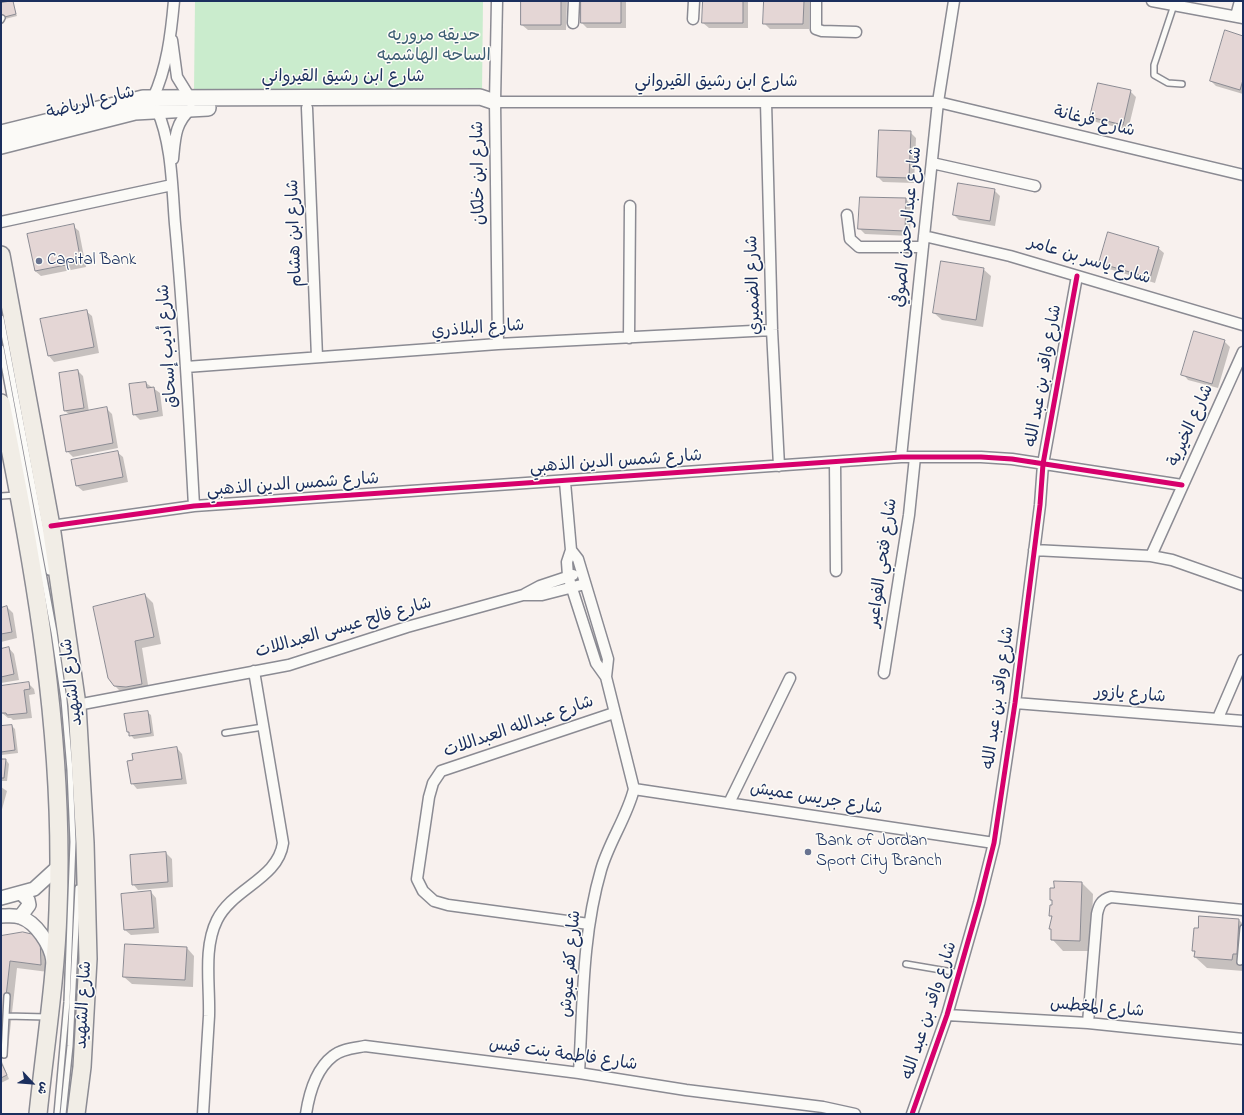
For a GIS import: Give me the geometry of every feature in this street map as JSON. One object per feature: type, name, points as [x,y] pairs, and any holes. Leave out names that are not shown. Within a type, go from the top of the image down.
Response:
[{"type":"highway","name":"شارع الشهيد","points":[[1,255],[51,526],[77,705],[85,843],[88,959],[82,1067],[76,1114]]},
{"type":"highway","name":"شارع الشهيد","points":[[1,403],[9,453],[19,495],[40,613],[51,700],[55,766],[58,910],[38,1114]]},
{"type":"main road","name":"شارع ابن رشيق القيرواني","points":[[190,103],[480,97],[495,102]]},
{"type":"main road","name":"شارع الرياضة","points":[[1,133],[136,100],[155,104],[190,103]]},
{"type":"main road","name":"شارع ابن رشيق القيرواني","points":[[190,103],[307,108],[484,105],[495,102]]},
{"type":"main road","name":"شارع الرياضة","points":[[1,146],[135,112],[155,104]]},
{"type":"street","points":[[155,104],[171,30],[174,1]]},
{"type":"street","name":"شارع ابن خلكان","points":[[497,1],[495,102],[498,344]]},
{"type":"street","points":[[574,1],[574,23]]},
{"type":"street","points":[[693,18],[694,1]]},
{"type":"street","points":[[816,1],[816,29],[822,31],[856,32]]},
{"type":"street","name":"شارع عبدالرحمن الصوفي","points":[[901,457],[938,102],[954,1]]},
{"type":"street","points":[[1152,1],[1239,17],[1240,1]]},
{"type":"street","points":[[171,30],[177,77],[190,103]]},
{"type":"street","name":"شارع ابن رشيق القيرواني","points":[[495,102],[938,102]]},
{"type":"street","name":"شارع الضميري","points":[[766,102],[772,330],[778,466]]},
{"type":"street","name":"شارع فرغانة","points":[[938,102],[1243,176]]},
{"type":"street","name":"شارع أديب إسحاق","points":[[172,185],[176,129],[190,103]]},
{"type":"street","name":"شارع أديب إسحاق","points":[[155,104],[164,127],[172,185],[186,368],[194,506]]},
{"type":"street","name":"شارع ابن هشام","points":[[307,108],[317,357]]},
{"type":"street","points":[[932,163],[1035,186]]},
{"type":"street","points":[[1,222],[172,185]]},
{"type":"street","points":[[629,338],[630,206]]},
{"type":"street","points":[[847,215],[850,239],[859,247],[923,247]]},
{"type":"street","name":"شارع ياسر بن عامر","points":[[924,236],[1010,256],[1243,325]]},
{"type":"street","name":"شارع واقد بن عبد الله","points":[[912,1114],[947,1015],[979,903],[994,843],[1015,703],[1043,464],[1077,276]]},
{"type":"street","name":"شارع البلاذري","points":[[186,368],[498,344],[772,330]]},
{"type":"street","name":"شارع الخيرية","points":[[1152,556],[1182,485],[1243,352]]},
{"type":"street","name":"شارع شمس الدين الذهبي","points":[[51,526],[194,506],[565,482],[901,457],[981,457],[1043,464],[1182,485]]},
{"type":"street","name":"شارع فتحي الفواعير","points":[[884,673],[909,515],[915,457]]},
{"type":"street","points":[[835,463],[836,571]]},
{"type":"street","points":[[565,482],[571,550],[567,562],[568,576],[596,663],[606,677]]},
{"type":"street","points":[[571,550],[578,560],[608,659],[606,677],[634,789]]},
{"type":"street","points":[[1034,550],[1152,556],[1172,560],[1243,585]]},
{"type":"street","name":"شارع فالح عيسى العبداللات","points":[[77,705],[289,664],[407,627],[523,595],[540,586],[582,572]]},
{"type":"street","name":"شارع فالح عيسى العبداللات","points":[[523,595],[542,595],[585,584]]},
{"type":"street","points":[[1218,718],[1243,660]]},
{"type":"street","points":[[203,1114],[209,1015],[210,947],[212,933],[225,907],[234,897],[274,866],[279,859],[283,847],[254,671]]},
{"type":"street","points":[[729,802],[790,678]]},
{"type":"street","name":"شارع يازور","points":[[1015,703],[1243,721]]},
{"type":"street","name":"شارع عبدالله العبداللات","points":[[589,924],[448,905],[434,901],[423,892],[417,879],[429,797],[433,783],[441,771],[614,713]]},
{"type":"street","name":"شارع جريس عميش","points":[[634,789],[729,802],[994,843]]},
{"type":"street","name":"شارع كفر عبوش","points":[[579,1072],[589,924],[600,871],[607,851],[631,802],[634,789]]},
{"type":"street","points":[[1,898],[22,894],[41,884],[58,867]]},
{"type":"street","points":[[20,917],[29,905],[28,900],[22,894]]},
{"type":"street","points":[[1088,1023],[1097,914],[1100,902],[1104,899],[1111,897],[1243,910]]},
{"type":"street","points":[[1,916],[20,917],[30,922],[37,929],[47,944],[52,955],[53,966]]},
{"type":"street","name":"شارع المغطس","points":[[947,1015],[1088,1023],[1243,1039]]},
{"type":"street","name":"شارع فاطمة بنت قيس","points":[[306,1114],[317,1075],[333,1056],[350,1049],[365,1046],[579,1072],[686,1090],[823,1107],[855,1114]]},
{"type":"lane","points":[[1174,5],[1154,65],[1154,75],[1168,83],[1182,84]]},
{"type":"lane","points":[[1,318],[42,528],[69,689],[77,780],[79,866]]},
{"type":"lane","points":[[1,348],[54,632],[64,700],[70,770],[73,842],[65,1038],[58,1114]]},
{"type":"lane","points":[[1,496],[19,495]]},
{"type":"lane","points":[[225,733],[263,727]]},
{"type":"lane","points":[[64,1114],[70,1046],[78,880]]},
{"type":"lane","points":[[1240,962],[1243,928]]},
{"type":"lane","points":[[906,964],[959,973]]},
{"type":"lane","points":[[4,1056],[7,996]]},
{"type":"lane","points":[[6,1016],[48,1017]]},
{"type":"green space","name":"حديقه مروريه الساحه الهاشميه","points":[[195,1],[483,1],[482,93],[194,91]]},
{"type":"building","points":[[13,1],[16,14],[1,18],[1,3]]},
{"type":"building","points":[[521,1],[561,1],[561,25],[521,25]]},
{"type":"building","points":[[581,1],[621,1],[621,23],[581,23]]},
{"type":"building","points":[[703,1],[743,1],[743,23],[702,23]]},
{"type":"building","points":[[764,1],[804,1],[803,24],[763,24]]},
{"type":"building","points":[[1225,30],[1243,36],[1243,80],[1240,90],[1210,81]]},
{"type":"building","points":[[1098,83],[1131,90],[1123,125],[1090,117]]},
{"type":"building","points":[[879,130],[911,131],[909,178],[877,177]]},
{"type":"building","points":[[958,183],[995,189],[990,221],[953,215]]},
{"type":"building","points":[[860,197],[906,198],[905,231],[858,229]]},
{"type":"building","points":[[74,224],[81,262],[35,271],[27,234]]},
{"type":"building","points":[[1108,232],[1159,247],[1150,278],[1099,263]]},
{"type":"building","points":[[941,261],[984,268],[976,320],[933,313]]},
{"type":"building","points":[[87,310],[94,347],[48,356],[40,319]]},
{"type":"building","points":[[1194,331],[1225,340],[1212,384],[1181,375]]},
{"type":"building","points":[[78,370],[84,408],[64,411],[59,373]]},
{"type":"building","points":[[146,382],[147,388],[154,387],[158,411],[133,415],[129,384]]},
{"type":"building","points":[[107,407],[113,443],[66,452],[60,416]]},
{"type":"building","points":[[118,451],[123,477],[76,486],[71,460]]},
{"type":"building","points":[[145,594],[154,637],[135,641],[142,684],[126,687],[114,686],[108,678],[93,607]]},
{"type":"building","points":[[7,606],[12,632],[1,634],[1,608]]},
{"type":"building","points":[[9,647],[14,674],[1,677],[1,649]]},
{"type":"building","points":[[29,682],[30,689],[24,690],[27,713],[7,715],[6,713],[1,713],[1,686]]},
{"type":"building","points":[[148,711],[151,733],[129,736],[124,714]]},
{"type":"building","points":[[12,725],[15,750],[1,752],[1,726]]},
{"type":"building","points":[[177,747],[182,779],[131,784],[127,761],[133,760],[132,754]]},
{"type":"building","points":[[1,759],[6,759],[4,778],[1,778]]},
{"type":"building","points":[[166,852],[168,882],[132,885],[130,855]]},
{"type":"building","points":[[1054,881],[1082,882],[1080,941],[1051,940],[1051,929],[1049,929],[1052,916],[1049,916],[1050,905],[1052,905],[1052,900],[1050,900],[1050,888],[1054,888]]},
{"type":"building","points":[[151,891],[154,928],[124,930],[121,894]]},
{"type":"building","points":[[1199,916],[1239,919],[1237,954],[1233,954],[1232,960],[1194,957],[1195,951],[1192,951],[1194,928],[1198,928]]},
{"type":"building","points":[[23,932],[40,936],[41,965],[10,961],[1,1041],[1,936]]},
{"type":"building","points":[[125,944],[187,947],[185,980],[123,977]]},
{"type":"building","points":[[1,1062],[7,1075],[1,1078]]},
{"type":"cycle path","points":[[912,1114],[947,1015],[979,903],[994,843],[1015,703],[1040,505],[1043,464],[1077,276]]},
{"type":"cycle path","points":[[51,526],[194,506],[901,457],[981,457],[1012,459],[1182,485]]},
{"type":"place","name":"Capital Bank","points":[[39,261]]},
{"type":"place","name":"Bank of Jordan Sport City Branch","points":[[808,852]]}]
